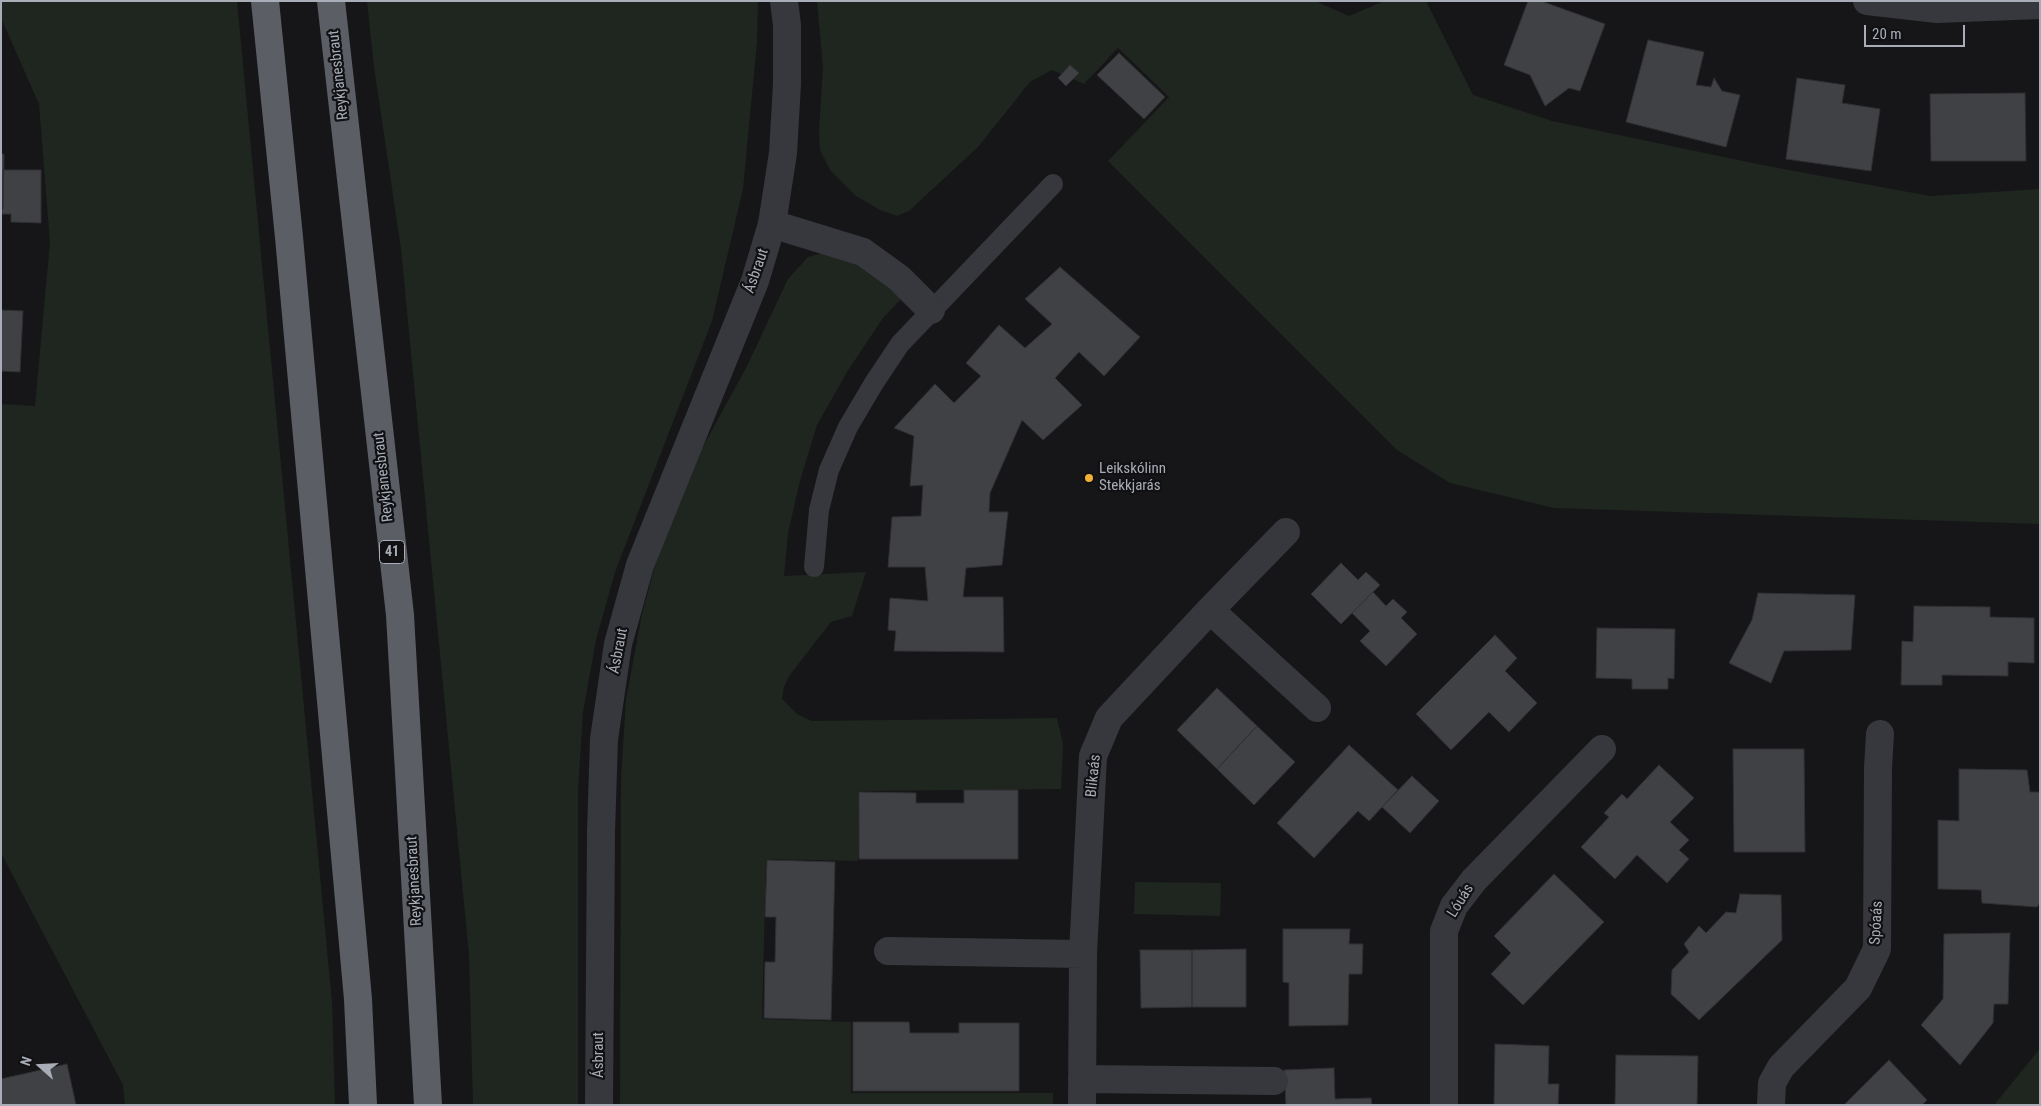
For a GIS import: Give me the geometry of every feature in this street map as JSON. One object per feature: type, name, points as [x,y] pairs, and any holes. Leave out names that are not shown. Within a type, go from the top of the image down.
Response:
[{"type":"highway","points":[[265,1],[291,257],[358,999],[363,1105]]},
{"type":"highway","name":"Reykjanesbraut","points":[[331,1],[400,616],[428,1105]]},
{"type":"street","name":"Ásbraut","points":[[599,1105],[604,739],[618,644],[640,565],[755,281],[772,224],[783,153],[788,84],[784,1]]},
{"type":"street","points":[[1867,1],[1937,8],[2040,5]]},
{"type":"street","points":[[772,224],[863,252],[899,278],[931,310]]},
{"type":"street","name":"Blikaás","points":[[1274,1081],[1082,1092],[1084,954],[1093,756],[1110,718],[1210,610],[1286,532]]},
{"type":"street","points":[[1210,610],[1317,708]]},
{"type":"street","name":"Spóaás","points":[[1771,1105],[1772,1083],[1781,1067],[1858,988],[1877,949],[1878,768],[1880,734]]},
{"type":"street","name":"Lóuás","points":[[1444,1105],[1444,931],[1454,906],[1474,880],[1602,749]]},
{"type":"street","points":[[888,951],[1084,954]]},
{"type":"lane","points":[[814,567],[821,502],[829,470],[848,427],[874,383],[900,344],[1053,184]]},
{"type":"shaded area","points":[[1,1],[237,1],[332,1002],[335,1105],[125,1105],[123,1085],[1,853],[1,404],[35,406],[50,242],[39,104],[1,18]]},
{"type":"shaded area","points":[[367,1],[758,1],[757,42],[743,189],[712,321],[615,572],[596,640],[583,712],[578,790],[578,1105],[473,1105],[469,955],[401,249],[374,67]]},
{"type":"shaded area","points":[[817,1],[1315,1],[1349,16],[1384,1],[1426,1],[1473,95],[1552,121],[1767,166],[1930,196],[2040,189],[2040,524],[1554,508],[1450,483],[1397,450],[1108,161],[1169,97],[1118,48],[1084,84],[1052,70],[1030,82],[978,147],[909,211],[897,216],[880,210],[856,196],[830,170],[820,150],[819,130],[823,68]]},
{"type":"shaded area","points":[[830,251],[878,274],[901,299],[883,318],[847,372],[817,425],[800,481],[788,533],[784,576],[866,572],[852,616],[831,622],[789,676],[784,687],[782,699],[797,714],[812,721],[1057,718],[1063,744],[1061,789],[859,791],[858,861],[766,859],[762,1019],[851,1022],[851,1093],[1053,1093],[1053,1105],[620,1105],[621,779],[626,699],[642,614],[660,547],[693,465],[747,366],[788,279],[808,257]]},
{"type":"shaded area","points":[[1135,882],[1221,883],[1220,916],[1134,914]]},
{"type":"shaded area","points":[[2040,1046],[2040,1105],[1994,1105],[2038,1051]]},
{"type":"building","points":[[1528,1],[1541,1],[1605,24],[1580,91],[1569,88],[1545,106],[1530,75],[1504,65]]},
{"type":"building","points":[[1648,40],[1704,52],[1696,85],[1711,87],[1714,78],[1722,91],[1740,95],[1726,147],[1626,122]]},
{"type":"building","points":[[1119,53],[1165,97],[1144,119],[1097,75]]},
{"type":"building","points":[[1070,65],[1079,73],[1066,86],[1058,78]]},
{"type":"building","points":[[1797,78],[1845,85],[1842,103],[1880,109],[1871,171],[1786,159]]},
{"type":"building","points":[[2025,93],[2026,161],[1931,161],[1930,94]]},
{"type":"building","points":[[1,154],[4,154],[3,209],[1,209]]},
{"type":"building","points":[[3,170],[41,170],[41,223],[11,222],[11,214],[2,214]]},
{"type":"building","points":[[1060,267],[1140,337],[1104,376],[1079,352],[1055,378],[1082,405],[1043,440],[1022,420],[990,493],[989,512],[1008,512],[1002,565],[966,568],[963,597],[1003,597],[1004,652],[894,651],[896,631],[888,630],[890,598],[928,601],[925,567],[888,567],[892,517],[921,516],[923,485],[910,486],[914,436],[894,428],[935,384],[954,403],[981,376],[966,363],[999,325],[1025,348],[1052,324],[1025,299]]},
{"type":"building","points":[[1,310],[23,311],[20,372],[1,371]]},
{"type":"building","points":[[1341,563],[1358,580],[1366,572],[1380,585],[1341,624],[1311,594]]},
{"type":"building","points":[[1373,592],[1386,606],[1393,599],[1407,612],[1401,618],[1417,634],[1386,666],[1360,641],[1370,631],[1352,613]]},
{"type":"building","points":[[1758,593],[1855,595],[1851,650],[1784,651],[1771,683],[1729,663],[1752,620]]},
{"type":"building","points":[[1914,606],[1990,607],[1990,617],[2034,618],[2034,663],[2008,662],[2008,676],[1942,675],[1942,685],[1901,685],[1902,641],[1913,642]]},
{"type":"building","points":[[1597,628],[1675,629],[1674,679],[1668,678],[1668,689],[1632,689],[1632,679],[1596,678]]},
{"type":"building","points":[[1495,635],[1517,658],[1505,671],[1537,703],[1509,732],[1489,712],[1451,750],[1416,714]]},
{"type":"building","points":[[1217,688],[1257,726],[1217,769],[1177,730]]},
{"type":"building","points":[[1257,726],[1295,762],[1254,805],[1217,769]]},
{"type":"building","points":[[1349,745],[1398,790],[1369,821],[1358,811],[1314,858],[1277,823]]},
{"type":"building","points":[[1733,749],[1804,749],[1805,852],[1734,852]]},
{"type":"building","points":[[1659,765],[1694,798],[1670,822],[1689,840],[1679,850],[1689,859],[1667,883],[1637,855],[1615,879],[1581,847],[1609,817],[1604,813],[1622,794],[1627,799]]},
{"type":"building","points":[[1959,769],[2027,770],[2030,792],[2040,792],[2040,903],[2037,907],[1982,903],[1981,890],[1938,889],[1938,820],[1959,821]]},
{"type":"building","points":[[1412,776],[1439,801],[1410,833],[1382,807]]},
{"type":"building","points":[[964,790],[1018,790],[1018,859],[859,859],[859,792],[916,793],[916,803],[964,803]]},
{"type":"building","points":[[767,860],[835,862],[831,1020],[764,1018],[765,962],[775,962],[776,917],[765,917]]},
{"type":"building","points":[[1554,874],[1604,922],[1523,1005],[1491,974],[1511,953],[1494,936]]},
{"type":"building","points":[[1740,894],[1781,895],[1782,940],[1699,1020],[1671,994],[1672,970],[1689,952],[1684,944],[1699,926],[1706,933],[1726,912],[1736,913]]},
{"type":"building","points":[[1283,929],[1350,929],[1349,944],[1363,944],[1362,974],[1349,974],[1348,1025],[1289,1026],[1289,983],[1283,982]]},
{"type":"building","points":[[2010,933],[2008,1004],[1994,1004],[1993,1023],[1960,1065],[1921,1025],[1943,999],[1944,934]]},
{"type":"building","points":[[1246,949],[1246,1007],[1192,1007],[1192,950]]},
{"type":"building","points":[[1140,950],[1192,950],[1192,1007],[1141,1008]]},
{"type":"building","points":[[853,1022],[909,1022],[910,1033],[959,1033],[959,1023],[1019,1023],[1019,1091],[853,1091]]},
{"type":"building","points":[[1495,1044],[1549,1046],[1548,1084],[1559,1084],[1558,1105],[1494,1105]]},
{"type":"building","points":[[1616,1055],[1698,1056],[1697,1105],[1615,1105]]},
{"type":"building","points":[[1889,1060],[1927,1100],[1922,1105],[1844,1105]]},
{"type":"building","points":[[67,1064],[76,1105],[1,1105],[1,1079]]},
{"type":"building","points":[[1334,1068],[1335,1099],[1371,1098],[1372,1105],[1286,1105],[1284,1070]]},
{"type":"place","name":"Leikskólinn Stekkjarás","points":[[1089,478]]}]
